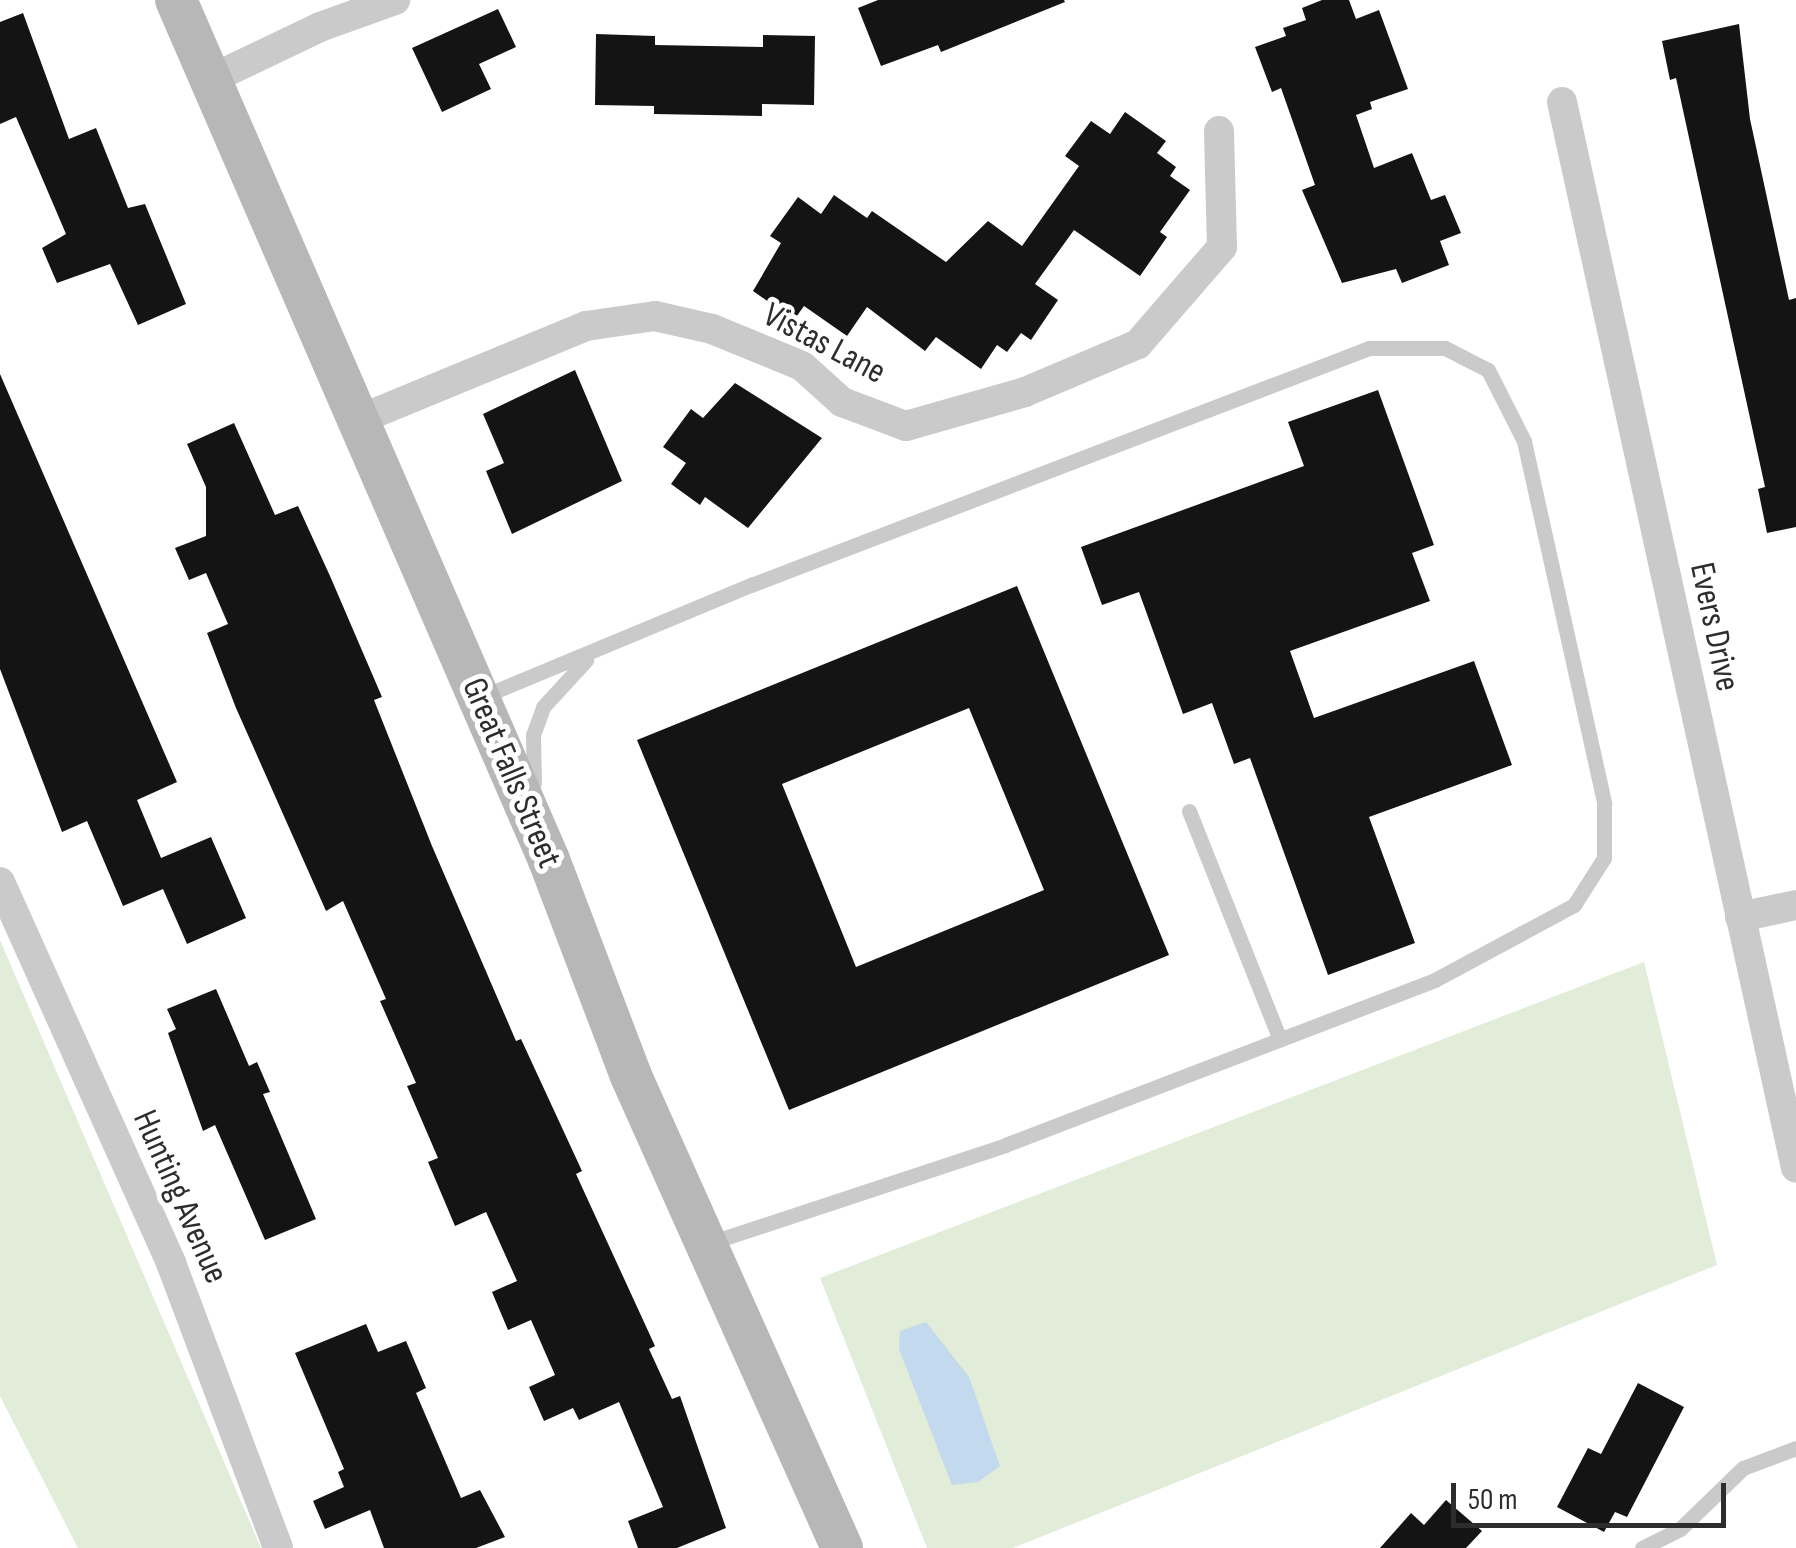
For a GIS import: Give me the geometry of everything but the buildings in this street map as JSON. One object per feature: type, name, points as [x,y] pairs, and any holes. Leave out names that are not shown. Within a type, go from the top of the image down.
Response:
[{"type":"main road","name":"Great Falls Street","points":[[176,0],[549,860],[631,1076],[842,1548]]},
{"type":"street","points":[[209,80],[314,13],[395,0]]},
{"type":"street","name":"Evers Drive","points":[[1562,102],[1796,1168]]},
{"type":"street","name":"Vistas Lane","points":[[358,420],[586,326],[655,316],[712,329],[802,366],[842,402],[906,426],[1025,392],[1138,344],[1222,246],[1219,132]]},
{"type":"street","name":"Hunting Avenue","points":[[0,882],[170,1263],[278,1548]]},
{"type":"street","points":[[1740,917],[1796,904]]},
{"type":"lane","points":[[479,698],[1369,348],[1445,348],[1488,370],[1524,441],[1604,803],[1604,858],[1574,905],[1435,980],[1006,1145],[706,1244]]},
{"type":"lane","points":[[549,860],[531,765],[534,735],[560,682],[605,646]]},
{"type":"lane","points":[[1189,810],[1280,1040]]},
{"type":"lane","points":[[1642,1548],[1680,1529],[1743,1468],[1796,1448]]},
{"type":"green space","points":[[0,940],[261,1548],[78,1548],[0,1396]]},
{"type":"green space","points":[[1644,962],[1717,1265],[1013,1548],[927,1548],[820,1278]]},
{"type":"water","points":[[926,1322],[969,1377],[1000,1466],[978,1482],[952,1485],[899,1349],[900,1331]]}]
